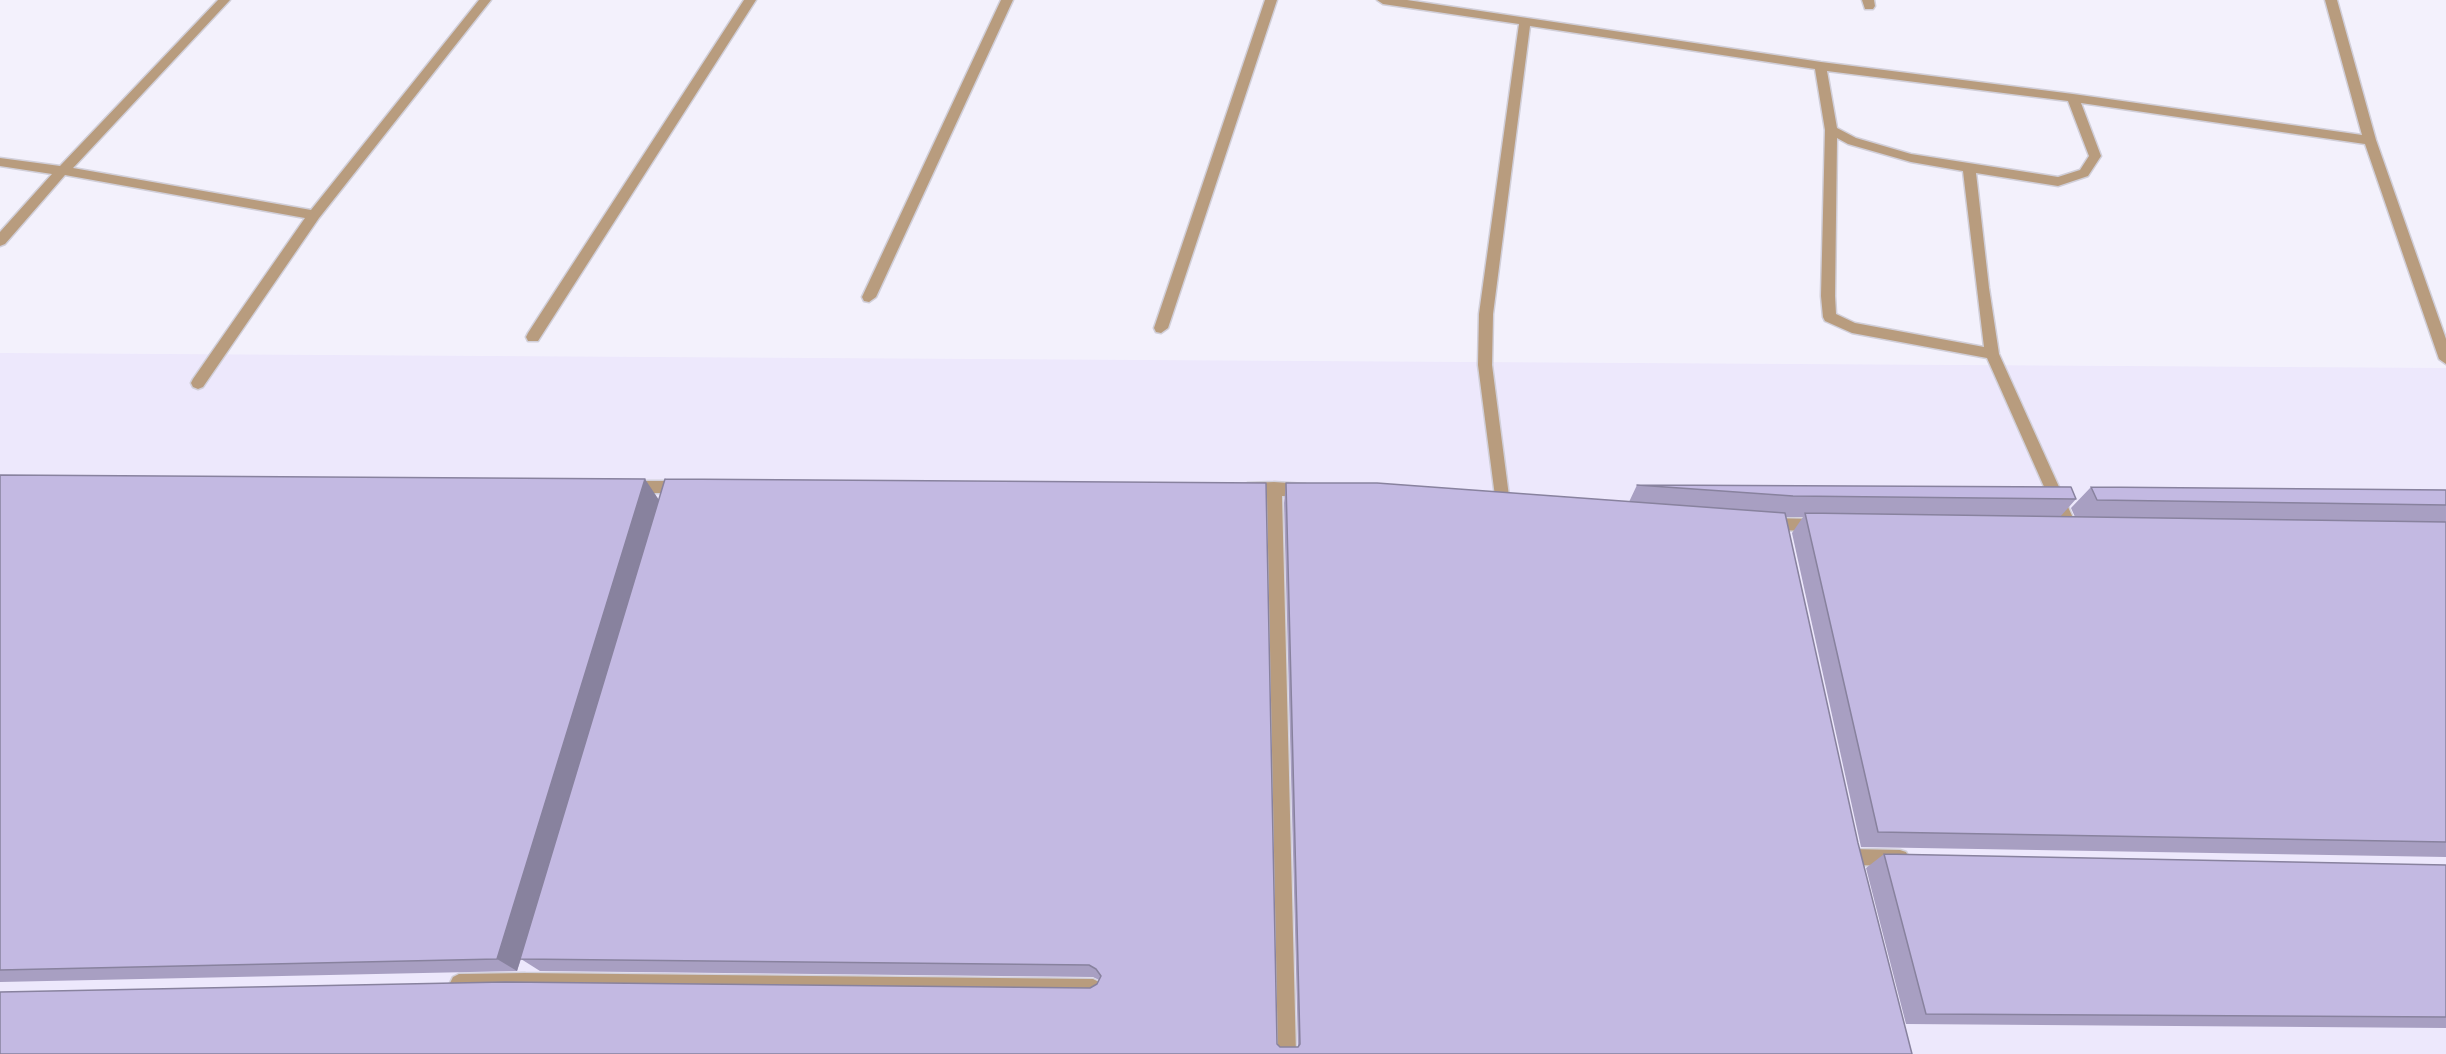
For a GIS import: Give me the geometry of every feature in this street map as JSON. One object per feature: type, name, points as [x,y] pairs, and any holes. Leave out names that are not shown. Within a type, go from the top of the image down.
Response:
[{"type":"street","points":[[0,241],[63,170],[224,0]]},
{"type":"street","points":[[198,383],[314,215],[485,0]]},
{"type":"street","points":[[533,337],[750,0]]},
{"type":"street","points":[[868,297],[1007,0]]},
{"type":"street","points":[[1161,328],[1271,0]]},
{"type":"street","points":[[1383,0],[1821,66],[2073,98],[2370,140]]},
{"type":"street","points":[[2331,0],[2370,140],[2446,359]]},
{"type":"street","points":[[1504,504],[1485,365],[1486,314],[1525,20]]},
{"type":"street","points":[[1821,66],[1831,130],[1828,296],[1830,317],[1852,328],[1992,354]]},
{"type":"street","points":[[1831,130],[1852,141],[1911,158],[2058,182],[2084,173],[2095,156],[2073,98]]},
{"type":"street","points":[[0,162],[63,170],[314,215]]},
{"type":"street","points":[[1969,167],[1982,288],[1992,354],[2070,529]]},
{"type":"street","points":[[613,487],[670,493],[696,488]]},
{"type":"street","points":[[1231,489],[1274,488],[1320,491]]},
{"type":"street","points":[[1274,488],[1287,1054]]},
{"type":"street","points":[[1757,523],[1781,531],[1838,526]]},
{"type":"street","points":[[1852,857],[1911,858]]},
{"type":"street","points":[[441,983],[527,976],[1093,988]]},
{"type":"shaded area","points":[[0,353],[2446,368],[2446,1054],[0,1054]]},
{"type":"building","points":[[0,475],[645,479],[497,959],[0,970]]},
{"type":"building","points":[[665,479],[1266,483],[1277,1044],[1280,1047],[1298,1047],[1300,1044],[1286,483],[1377,483],[1785,513],[1858,843],[1912,1054],[0,1054],[0,992],[505,982],[1090,988],[1097,984],[1101,976],[1089,965],[520,959]]},
{"type":"building","points":[[1637,485],[2071,487],[2076,499],[1793,496]]},
{"type":"building","points":[[2091,487],[2446,490],[2446,505],[2097,500]]},
{"type":"building","points":[[1805,513],[2446,522],[2446,842],[1878,832]]},
{"type":"building","points":[[1884,854],[2446,865],[2446,1017],[1926,1014]]}]
